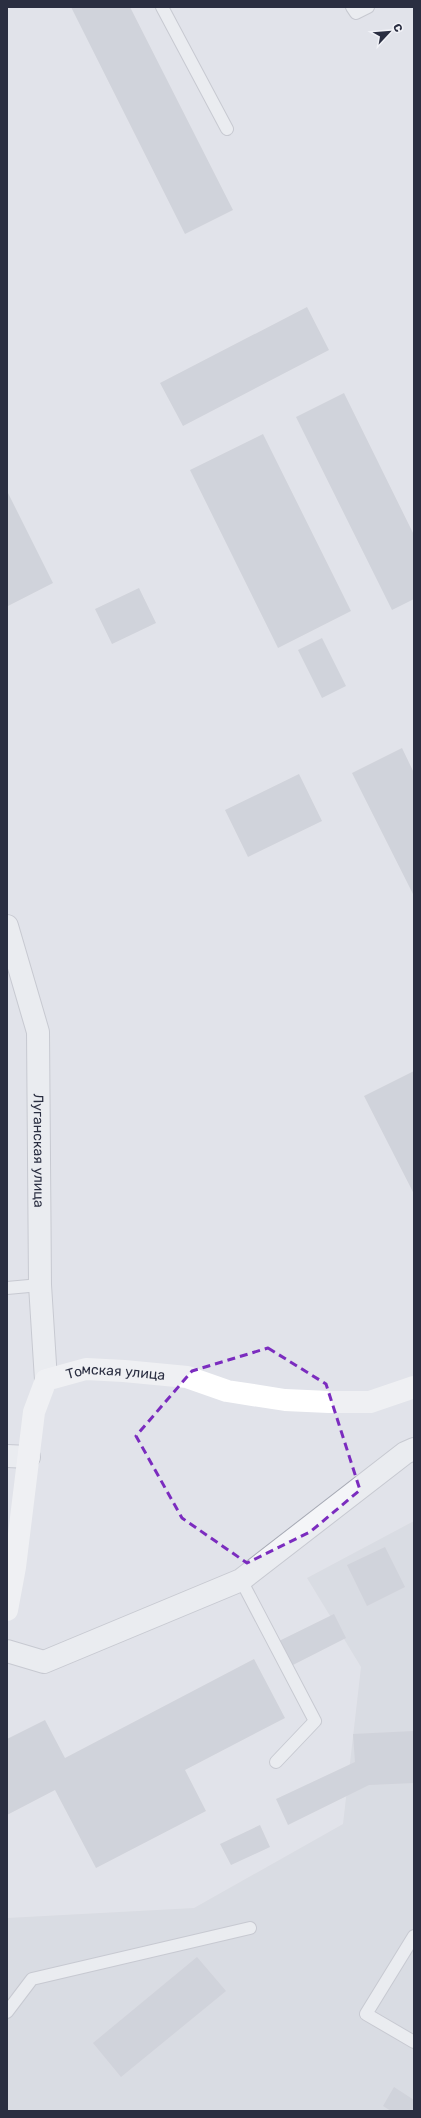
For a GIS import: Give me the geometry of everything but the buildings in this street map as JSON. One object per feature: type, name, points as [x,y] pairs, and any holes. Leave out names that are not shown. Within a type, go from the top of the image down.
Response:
[{"type":"street","name":"Луганская улица","points":[[7,926],[38,1032],[40,1285],[46,1380]]},
{"type":"street","name":"Томская улица","points":[[7,1610],[15,1567],[34,1412],[46,1380],[86,1369],[124,1371],[187,1377],[227,1391],[285,1400],[330,1402],[370,1402],[414,1387]]},
{"type":"street","points":[[7,1651],[44,1662],[241,1580],[405,1453],[414,1449]]},
{"type":"street","points":[[7,1456],[29,1458]]},
{"type":"lane","points":[[162,7],[227,129]]},
{"type":"lane","points":[[352,7],[356,13],[368,7]]},
{"type":"lane","points":[[7,1288],[40,1285]]},
{"type":"lane","points":[[241,1580],[315,1721],[276,1762]]},
{"type":"lane","points":[[7,2012],[32,1979],[250,1928]]},
{"type":"lane","points":[[414,1936],[366,2014],[414,2042]]},
{"type":"highlighted area","points":[[268,1348],[326,1384],[360,1490],[310,1532],[247,1563],[182,1518],[136,1436],[192,1371]]},
{"type":"shaded area","points":[[414,1521],[414,2111],[7,2111],[7,1918],[194,1908],[343,1824],[361,1667],[307,1578]]}]
